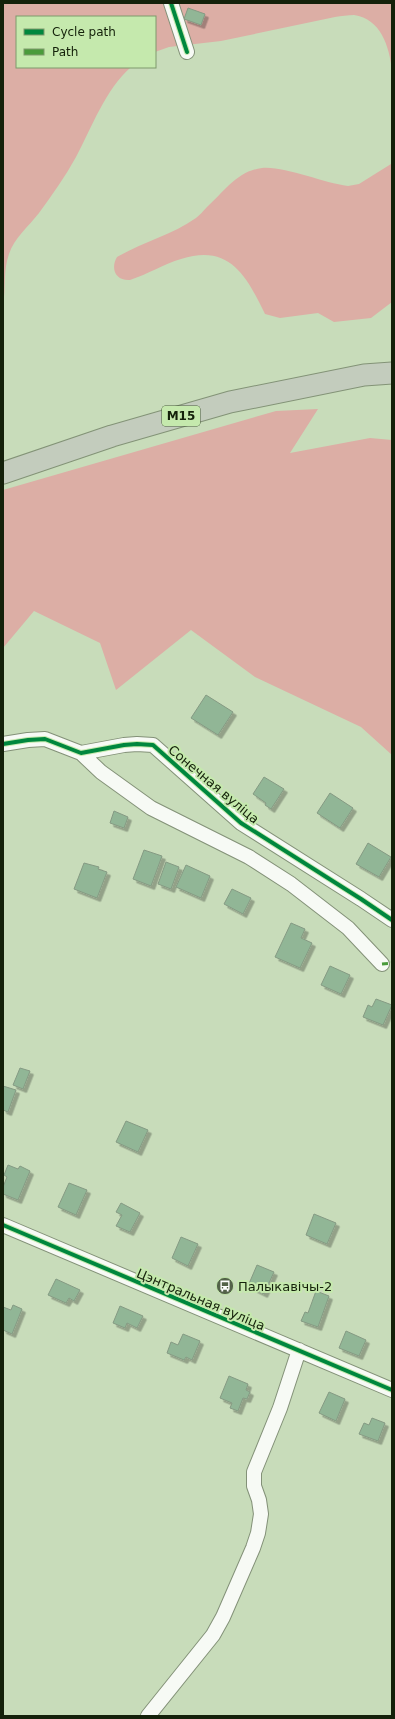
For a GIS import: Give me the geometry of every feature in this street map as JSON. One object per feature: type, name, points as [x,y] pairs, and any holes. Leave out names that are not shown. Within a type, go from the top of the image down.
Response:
[{"type":"highway","name":"М15","points":[[3,474],[112,436],[230,402],[364,375],[392,372]]},
{"type":"street","points":[[171,3],[187,52]]},
{"type":"street","points":[[3,744],[45,739],[81,753],[101,772],[151,808],[249,857],[291,884],[348,928],[382,964]]},
{"type":"street","name":"Сонечная вуліца","points":[[81,753],[124,745],[153,745],[242,824],[392,920]]},
{"type":"street","name":"Цэнтральная вуліца","points":[[3,1225],[392,1390]]},
{"type":"street","points":[[148,1716],[213,1635],[223,1617],[253,1548],[258,1533],[261,1514],[259,1500],[254,1486],[254,1472],[280,1408],[299,1350]]},
{"type":"shaded area","points":[[3,3],[392,3],[392,70],[389,52],[382,35],[371,22],[354,15],[335,17],[221,41],[169,47],[156,52],[156,16],[16,16],[16,68],[130,68],[122,76],[106,98],[63,179],[39,213],[18,237],[11,248],[6,266],[3,306]]},
{"type":"shaded area","points":[[391,164],[392,302],[371,318],[334,322],[318,313],[280,318],[265,314],[251,288],[235,267],[224,260],[212,256],[198,255],[181,259],[130,280],[121,279],[114,270],[117,257],[187,224],[199,216],[232,183],[245,173],[262,168],[271,168],[348,186],[359,184]]},
{"type":"shaded area","points":[[318,409],[290,453],[370,438],[392,440],[392,755],[361,727],[255,677],[191,630],[116,690],[100,643],[34,611],[3,648],[3,490],[276,411]]},
{"type":"building","points":[[188,8],[205,14],[201,25],[184,19]]},
{"type":"building","points":[[206,695],[233,712],[218,735],[191,718]]},
{"type":"building","points":[[264,777],[284,789],[271,809],[265,805],[266,803],[253,794]]},
{"type":"building","points":[[330,793],[353,808],[340,828],[317,813]]},
{"type":"building","points":[[114,811],[128,817],[124,828],[110,823]]},
{"type":"building","points":[[368,843],[391,857],[379,877],[356,864]]},
{"type":"building","points":[[144,850],[162,856],[151,886],[133,879]]},
{"type":"building","points":[[166,862],[179,867],[171,889],[158,884]]},
{"type":"building","points":[[84,863],[99,867],[98,869],[107,872],[97,898],[74,889]]},
{"type":"building","points":[[186,865],[210,876],[201,898],[176,887]]},
{"type":"building","points":[[232,889],[251,898],[243,914],[224,904]]},
{"type":"building","points":[[291,923],[305,929],[301,938],[312,943],[300,968],[275,957]]},
{"type":"building","points":[[330,966],[350,975],[341,994],[321,985]]},
{"type":"building","points":[[376,999],[392,1005],[383,1025],[363,1017],[368,1005],[372,1007]]},
{"type":"building","points":[[20,1068],[30,1071],[23,1089],[13,1085]]},
{"type":"building","points":[[3,1086],[16,1090],[8,1112],[3,1110]]},
{"type":"building","points":[[126,1121],[148,1130],[138,1152],[116,1142]]},
{"type":"building","points":[[8,1165],[18,1169],[20,1166],[30,1171],[18,1200],[3,1194],[3,1187],[7,1177],[4,1175]]},
{"type":"building","points":[[69,1183],[87,1190],[76,1215],[58,1207]]},
{"type":"building","points":[[121,1203],[140,1213],[130,1232],[116,1226],[122,1215],[116,1212]]},
{"type":"building","points":[[314,1214],[336,1223],[327,1244],[306,1235]]},
{"type":"building","points":[[181,1237],[198,1244],[188,1266],[172,1258]]},
{"type":"building","points":[[257,1265],[274,1272],[264,1294],[248,1286]]},
{"type":"building","points":[[56,1279],[80,1290],[74,1301],[69,1298],[66,1303],[48,1295]]},
{"type":"building","points":[[316,1291],[329,1296],[318,1327],[301,1321],[305,1312],[308,1313]]},
{"type":"building","points":[[13,1305],[22,1309],[12,1334],[3,1330],[3,1307],[11,1310]]},
{"type":"building","points":[[120,1306],[143,1316],[137,1328],[127,1323],[125,1328],[113,1323]]},
{"type":"building","points":[[346,1331],[366,1340],[359,1356],[339,1348]]},
{"type":"building","points":[[183,1334],[200,1341],[192,1360],[186,1357],[184,1360],[167,1353],[171,1342],[178,1345]]},
{"type":"building","points":[[229,1376],[248,1384],[246,1390],[250,1392],[247,1399],[243,1398],[238,1411],[230,1408],[232,1403],[220,1398]]},
{"type":"building","points":[[329,1392],[345,1399],[336,1421],[319,1413]]},
{"type":"building","points":[[372,1418],[385,1423],[378,1441],[359,1434],[364,1423],[369,1425]]},
{"type":"marked path","points":[[382,964],[392,963]]},
{"type":"cycle path","points":[[171,3],[187,52]]},
{"type":"cycle path","points":[[3,744],[45,739],[81,753],[124,745],[153,745],[241,823],[392,920]]},
{"type":"cycle path","points":[[3,1225],[392,1390]]},
{"type":"place","name":"Палыкавічы-2","points":[[225,1286]]}]
